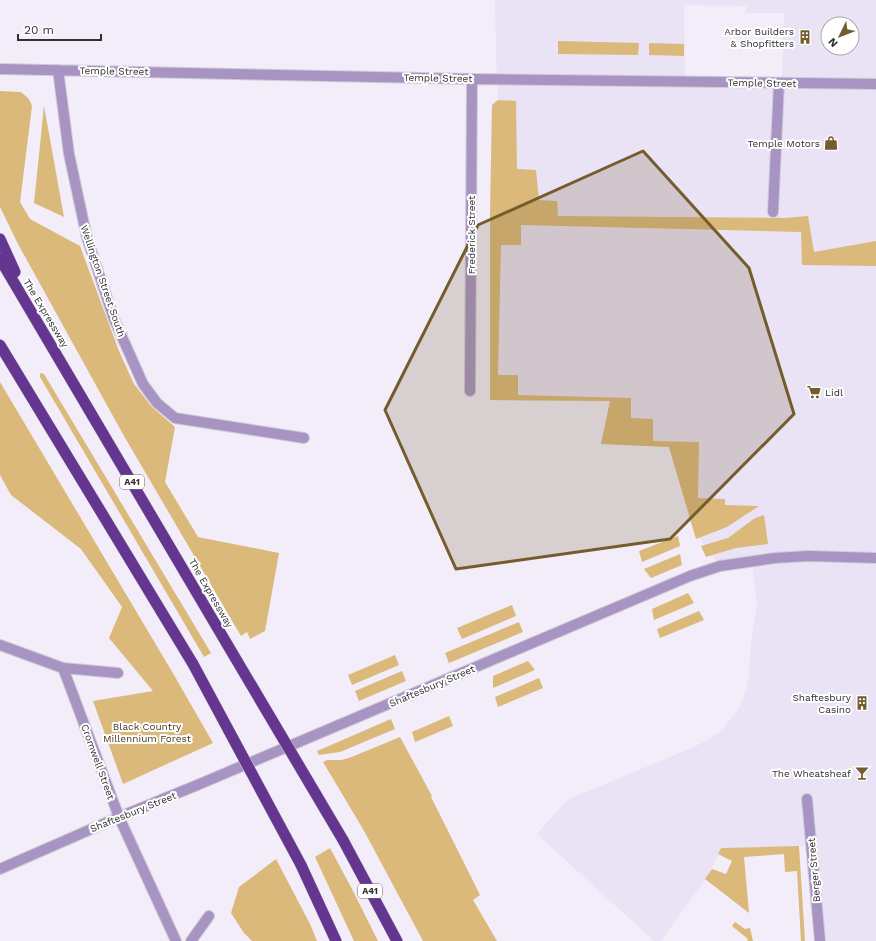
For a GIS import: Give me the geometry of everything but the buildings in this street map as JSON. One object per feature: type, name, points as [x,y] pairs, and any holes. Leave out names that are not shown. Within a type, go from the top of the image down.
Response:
[{"type":"highway","name":"A41","points":[[0,239],[37,320]]},
{"type":"highway","name":"The Expressway","points":[[0,259],[343,840],[396,941]]},
{"type":"highway","points":[[0,345],[193,664],[302,865],[336,941]]},
{"type":"street","name":"Temple Street","points":[[0,69],[472,79],[876,84]]},
{"type":"street","name":"Wellington Street South","points":[[58,70],[69,154],[87,238],[114,320],[143,384],[157,403],[174,418],[304,438]]},
{"type":"street","name":"Frederick Street","points":[[470,391],[472,79]]},
{"type":"street","points":[[773,212],[779,83]]},
{"type":"street","name":"Shaftesbury Street","points":[[0,869],[119,817],[690,576],[720,566],[775,558],[808,556],[876,558]]},
{"type":"street","points":[[0,645],[64,668],[118,673]]},
{"type":"street","name":"Cromwell Street","points":[[64,668],[119,817],[176,941]]},
{"type":"street","name":"Berger Street","points":[[807,799],[820,941]]},
{"type":"street","points":[[191,941],[209,916]]},
{"type":"highlighted area","points":[[643,151],[749,268],[794,414],[670,539],[456,569],[385,410],[478,225]]},
{"type":"shaded area","points":[[495,0],[876,0],[876,941],[820,941],[811,846],[721,848],[709,874],[661,941],[654,941],[537,834],[567,800],[694,747],[709,739],[725,726],[741,705],[748,683],[752,636],[757,604],[752,562],[720,566],[693,530],[669,447],[601,444],[610,401],[490,400],[490,215],[492,105],[498,100]],"holes":[[[684,5],[746,6],[746,13],[784,13],[782,83],[685,81]]]},
{"type":"green space","points":[[558,41],[639,43],[638,55],[558,54]]},
{"type":"green space","points":[[649,43],[684,44],[684,56],[649,55]]},
{"type":"green space","points":[[0,91],[21,92],[29,99],[32,106],[20,202],[30,219],[80,246],[119,351],[134,384],[152,407],[175,427],[165,482],[198,537],[279,553],[265,631],[250,639],[247,632],[241,636],[124,436],[18,244],[0,207]]},
{"type":"green space","points":[[498,100],[516,101],[517,169],[536,170],[539,200],[557,201],[558,216],[785,218],[808,216],[814,252],[876,241],[876,266],[802,265],[801,232],[521,225],[521,245],[501,245],[498,375],[518,375],[518,395],[631,398],[631,418],[653,419],[653,441],[699,442],[698,498],[725,499],[725,505],[759,506],[727,527],[696,539],[669,447],[601,444],[610,401],[490,400],[490,215],[492,105]]},
{"type":"green space","points":[[44,106],[64,217],[34,203]]},
{"type":"green space","points":[[40,373],[44,374],[211,653],[204,657],[40,377]]},
{"type":"green space","name":"Black Country Millennium Forest","points":[[0,382],[213,743],[123,784],[93,701],[153,691],[109,638],[122,607],[81,549],[11,495],[0,475]]},
{"type":"green space","points":[[764,515],[768,544],[736,548],[706,557],[701,546],[728,538],[755,518]]},
{"type":"green space","points":[[678,536],[680,546],[642,562],[639,551]]},
{"type":"green space","points":[[680,554],[682,565],[651,578],[644,569]]},
{"type":"green space","points":[[688,593],[694,603],[654,620],[652,609]]},
{"type":"green space","points":[[512,605],[516,616],[462,639],[457,628]]},
{"type":"green space","points":[[699,611],[704,620],[660,638],[657,629]]},
{"type":"green space","points":[[519,622],[523,632],[449,663],[445,653]]},
{"type":"green space","points":[[395,655],[399,665],[352,685],[348,675]]},
{"type":"green space","points":[[528,661],[535,670],[493,688],[493,676]]},
{"type":"green space","points":[[402,671],[406,681],[359,701],[355,691]]},
{"type":"green space","points":[[539,678],[543,688],[498,707],[495,697]]},
{"type":"green space","points":[[449,716],[453,726],[415,742],[412,732]]},
{"type":"green space","points":[[391,719],[395,729],[340,752],[319,755],[317,751]]},
{"type":"green space","points":[[400,737],[432,796],[431,797],[480,895],[473,900],[497,941],[423,941],[363,829],[323,762],[327,760],[341,760],[349,758]]},
{"type":"green space","points":[[799,846],[805,941],[801,941],[797,871],[785,872],[784,854],[744,857],[749,913],[705,879],[712,869],[726,874],[732,861],[718,854],[721,848]]},
{"type":"green space","points":[[330,848],[378,941],[354,941],[315,857]]},
{"type":"green space","points":[[276,859],[310,924],[317,941],[252,941],[244,933],[231,913],[239,887]]},
{"type":"green space","points":[[735,922],[745,929],[750,928],[753,941],[747,941],[748,939],[732,926]]},
{"type":"place","name":"Arbor Builders & Shopfitters","points":[[805,37]]},
{"type":"place","name":"Temple Motors","points":[[831,143]]},
{"type":"place","name":"Lidl","points":[[814,392]]},
{"type":"place","name":"Shaftesbury Casino","points":[[862,703]]},
{"type":"place","name":"The Wheatsheaf","points":[[862,773]]}]
